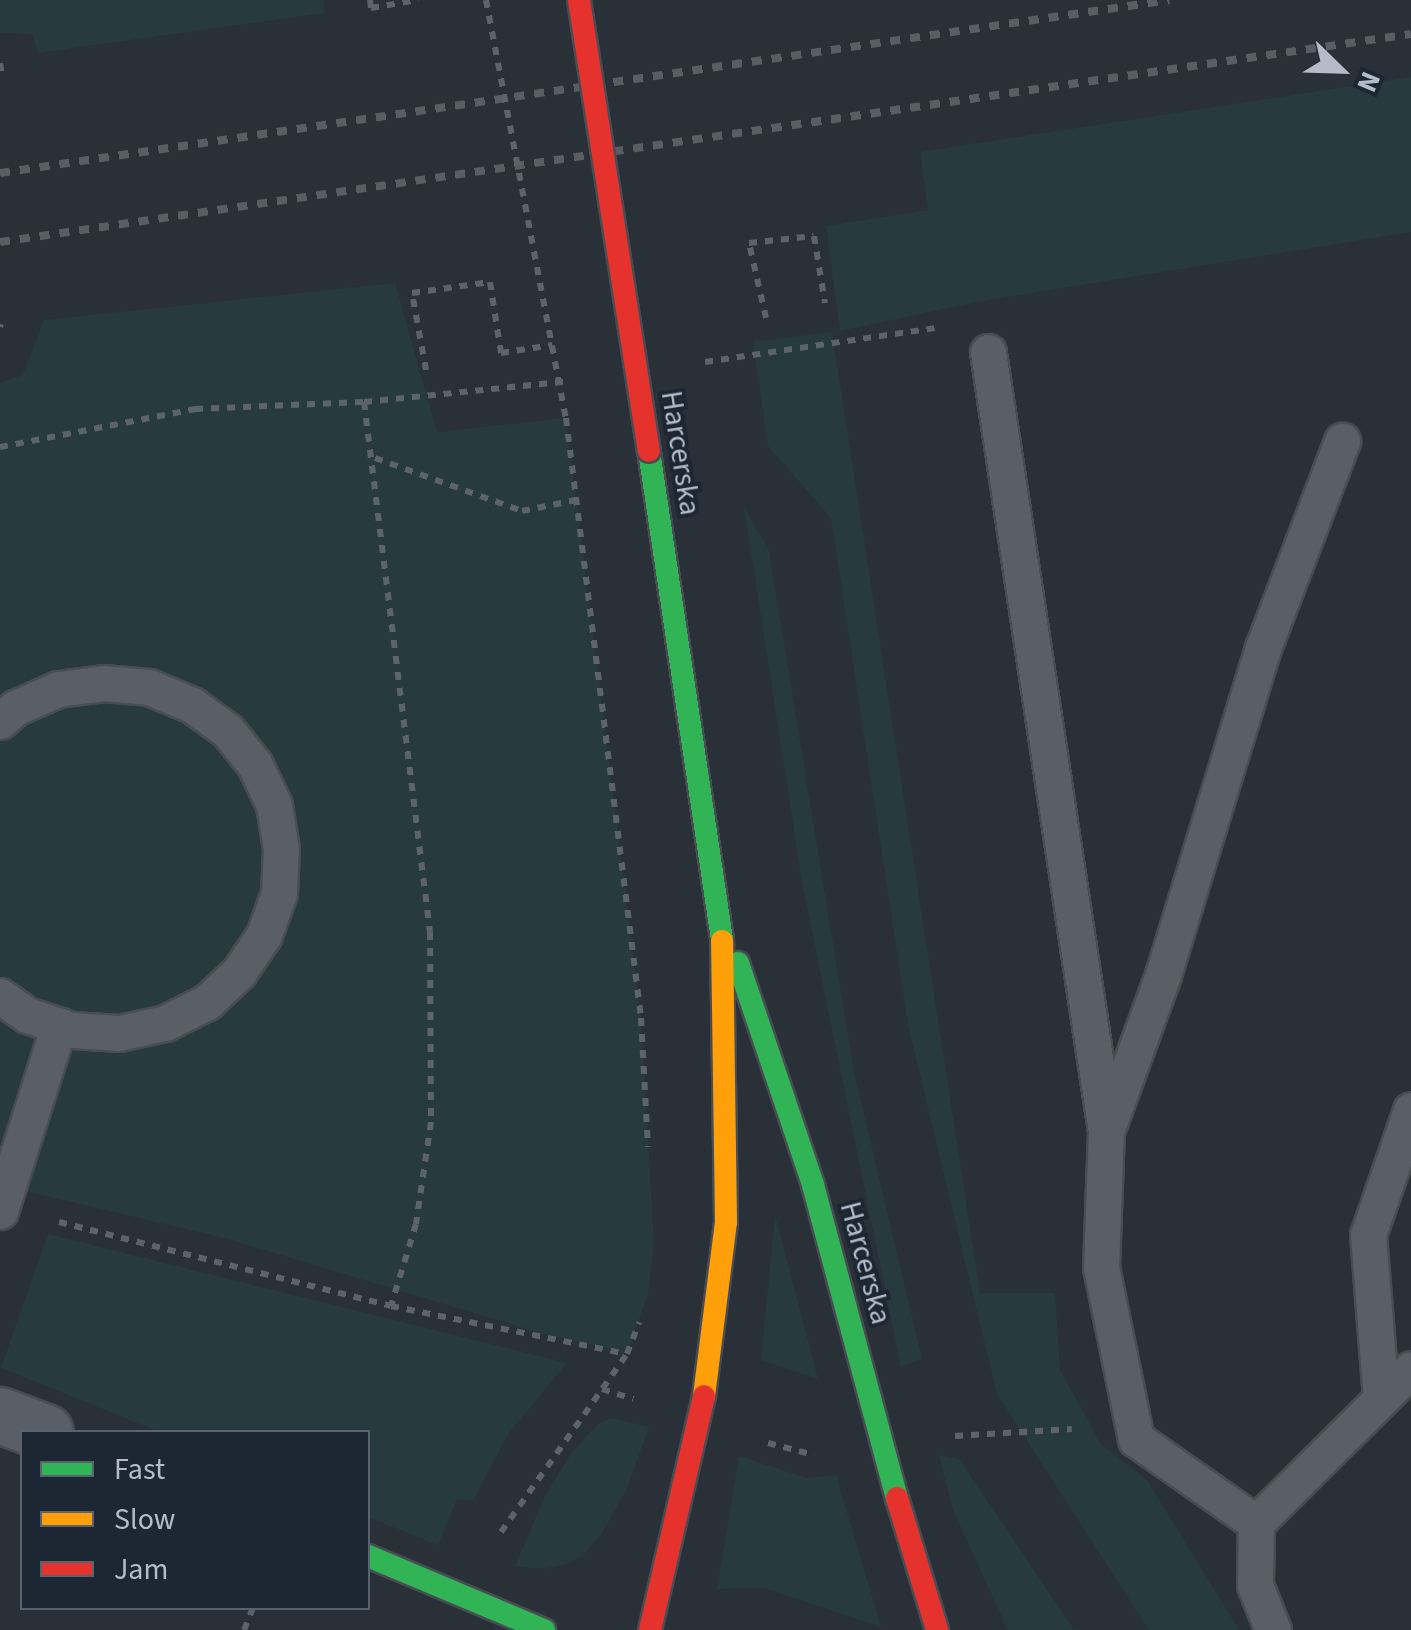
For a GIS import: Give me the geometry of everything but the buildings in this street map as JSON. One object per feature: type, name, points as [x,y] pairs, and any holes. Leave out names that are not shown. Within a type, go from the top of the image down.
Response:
[{"type":"street","name":"Harcerska","points":[[578,0],[722,916],[726,1222],[710,1371],[650,1630]]},
{"type":"street","name":"Harcerska","points":[[722,916],[813,1184],[920,1586],[938,1630]]},
{"type":"street","points":[[0,1415],[40,1430]]},
{"type":"street","points":[[370,1557],[460,1591],[544,1630]]},
{"type":"lane","points":[[988,352],[1106,1132],[1101,1267],[1136,1439],[1256,1523]]},
{"type":"lane","points":[[1106,1132],[1164,974],[1263,648],[1342,441]]},
{"type":"lane","points":[[0,721],[15,708],[58,689],[104,683],[148,687],[192,705],[228,730],[255,764],[274,805],[281,849],[279,893],[264,935],[239,972],[207,1002],[165,1023],[119,1032],[59,1026],[28,1015],[0,996]]},
{"type":"lane","points":[[1,1209],[59,1026]]},
{"type":"lane","points":[[1381,1398],[1368,1235],[1411,1110]]},
{"type":"lane","points":[[1274,1630],[1255,1585],[1256,1523],[1411,1369]]},
{"type":"path","points":[[370,0],[371,8],[418,0]]},
{"type":"path","points":[[486,0],[566,418],[641,1018],[648,1149]]},
{"type":"path","points":[[0,63],[2,75]]},
{"type":"path","points":[[766,318],[750,243],[814,236],[824,303]]},
{"type":"path","points":[[426,370],[412,293],[490,282],[500,353],[552,345]]},
{"type":"path","points":[[696,363],[964,324],[988,352]]},
{"type":"path","points":[[0,447],[195,409],[364,402],[580,380]]},
{"type":"path","points":[[364,402],[375,458],[430,932],[431,1122],[416,1224],[391,1306]]},
{"type":"path","points":[[375,458],[522,511],[576,500]]},
{"type":"path","points":[[1,1209],[391,1306],[627,1354]]},
{"type":"path","points":[[460,1591],[627,1354],[643,1309]]},
{"type":"path","points":[[602,1389],[805,1455],[883,1448],[980,1432],[1133,1424]]},
{"type":"green space","points":[[0,0],[323,0],[325,13],[37,53],[33,34],[0,33]]},
{"type":"green space","points":[[1411,77],[1411,232],[981,301],[840,331],[826,226],[928,210],[920,152]]},
{"type":"green space","points":[[395,283],[437,432],[566,418],[641,1018],[654,1243],[648,1294],[627,1354],[534,1331],[228,1239],[0,1185],[0,383],[23,375],[44,320]]},
{"type":"green space","points":[[832,332],[980,1293],[1055,1293],[1060,1370],[1101,1444],[1147,1480],[1239,1630],[1149,1630],[997,1394],[908,1025],[831,518],[768,446],[753,342]]},
{"type":"green space","points":[[744,507],[769,551],[854,1072],[922,1359],[901,1367],[802,882]]},
{"type":"green space","points":[[775,1215],[818,1379],[761,1360]]},
{"type":"green space","points":[[48,1234],[567,1363],[508,1434],[473,1501],[457,1499],[438,1545],[370,1518],[370,1430],[155,1430],[1,1368]]},
{"type":"green space","points":[[611,1418],[649,1427],[626,1491],[600,1536],[582,1556],[567,1564],[542,1569],[515,1566],[545,1496],[572,1452],[598,1424]]},
{"type":"green space","points":[[939,1455],[959,1459],[1074,1630],[1008,1630],[953,1510]]},
{"type":"green space","points":[[739,1456],[806,1478],[836,1475],[881,1627],[765,1588],[717,1589]]},
{"type":"railway","points":[[0,173],[1169,0]]},
{"type":"railway","points":[[0,242],[1411,34]]},
{"type":"traffic: fast","points":[[649,451],[722,941]]},
{"type":"traffic: fast","points":[[738,963],[813,1185],[897,1498]]},
{"type":"traffic: fast","points":[[370,1557],[544,1630]]},
{"type":"traffic: slow","points":[[704,1396],[726,1222],[722,941]]},
{"type":"traffic: jam","points":[[579,0],[649,451]]},
{"type":"traffic: jam","points":[[650,1630],[704,1396]]},
{"type":"traffic: jam","points":[[897,1498],[937,1630]]}]
